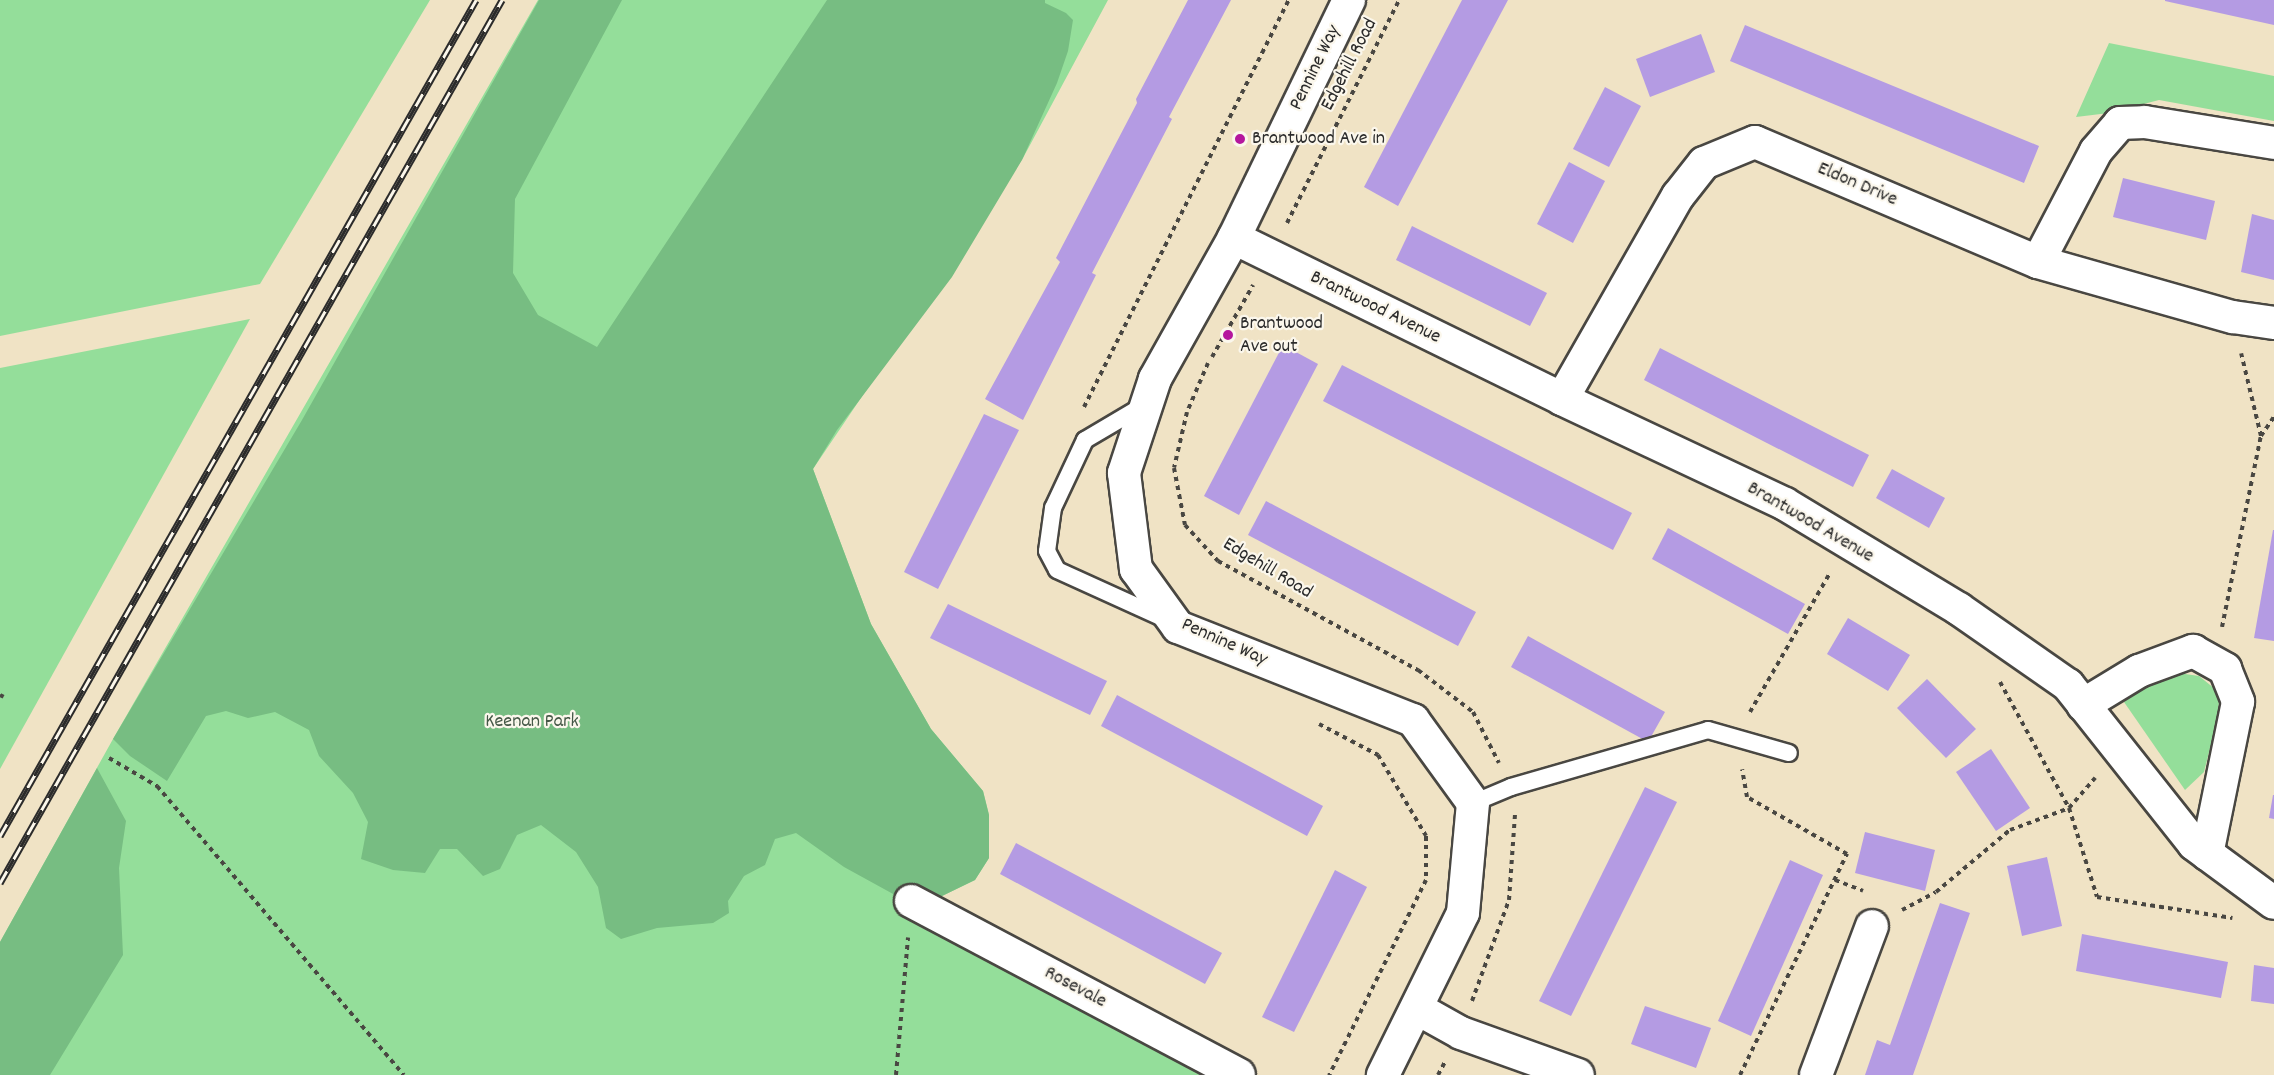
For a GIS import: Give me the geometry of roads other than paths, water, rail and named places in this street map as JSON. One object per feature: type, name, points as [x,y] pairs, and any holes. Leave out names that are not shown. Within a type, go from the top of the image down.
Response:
[{"type":"street","name":"Pennine Way","points":[[1349,0],[1234,238],[1155,379],[1124,473],[1136,569],[1178,627],[1413,720],[1473,803]]},
{"type":"street","points":[[2038,262],[2096,151],[2120,123],[2145,122],[2274,143]]},
{"type":"street","name":"Eldon Drive","points":[[1562,399],[1678,196],[1704,163],[1755,142],[2038,262],[2233,317],[2274,322]]},
{"type":"street","name":"Brantwood Avenue","points":[[1234,238],[1562,399],[1785,504],[1959,609],[2067,685],[2194,844],[2274,903]]},
{"type":"street","points":[[2083,705],[2139,671],[2193,651],[2225,669],[2238,702],[2207,854]]},
{"type":"street","points":[[1383,1075],[1418,1009],[1462,913],[1473,803]]},
{"type":"street","name":"Rosevale","points":[[911,901],[1239,1075]]},
{"type":"street","points":[[1816,1075],[1872,926]]},
{"type":"street","points":[[1418,1009],[1461,1033],[1578,1075]]},
{"type":"lane","points":[[1147,403],[1085,440],[1053,508],[1047,551],[1057,570],[1176,624]]},
{"type":"lane","points":[[1473,803],[1511,787],[1708,730],[1790,753]]},
{"type":"railway","points":[[0,836],[476,0]]},
{"type":"railway","points":[[0,883],[502,0]]},
{"type":"place","name":"Brantwood Ave in","points":[[1240,139]]},
{"type":"place","name":"Brantwood Ave out","points":[[1228,335]]},
{"type":"park label","name":"Keenan Park","points":[[532,722]]}]
